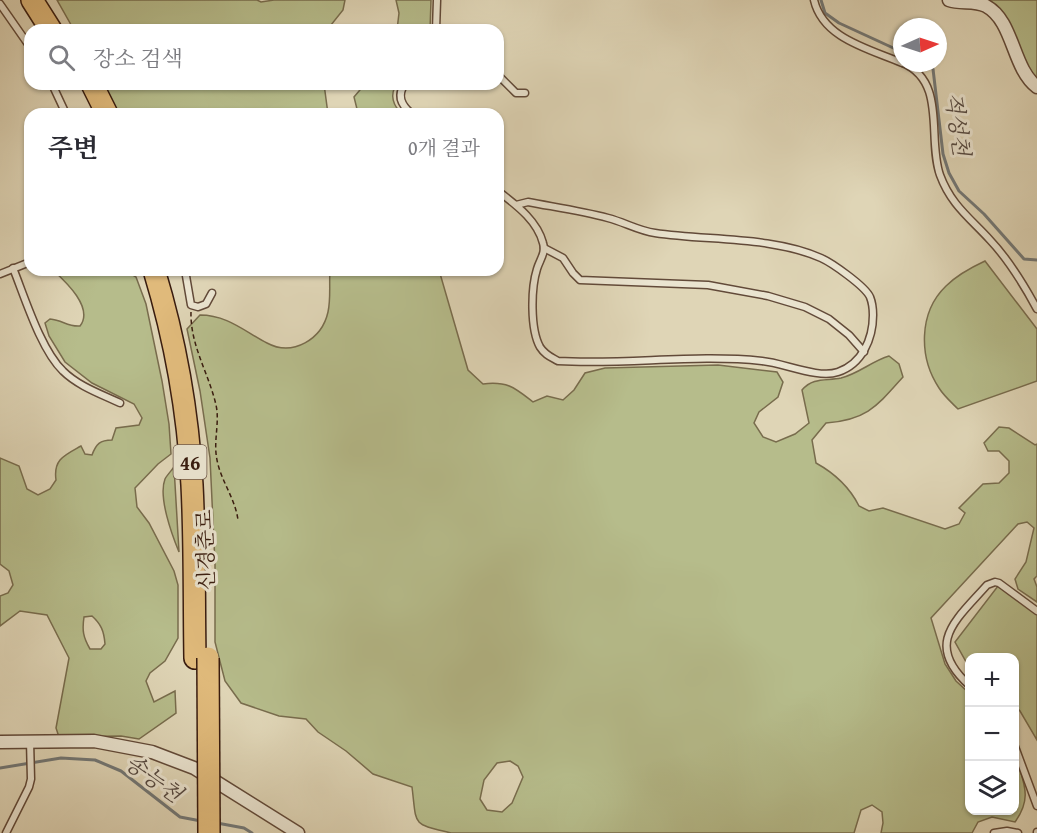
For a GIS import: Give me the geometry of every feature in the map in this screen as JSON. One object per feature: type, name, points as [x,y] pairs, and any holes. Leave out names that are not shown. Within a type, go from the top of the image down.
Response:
[{"type":"highway","points":[[32,0],[47,24]]},
{"type":"highway","points":[[46,0],[60,24]]},
{"type":"highway","points":[[82,90],[90,108]]},
{"type":"highway","points":[[95,90],[104,108]]},
{"type":"highway","name":"신경춘로","points":[[156,276],[171,334],[185,410],[192,484],[202,658],[209,833]]},
{"type":"highway","name":"신경춘로","points":[[166,276],[181,335],[202,462],[202,658],[197,833]]},
{"type":"street","points":[[949,0],[979,3],[988,7],[1007,34],[1025,76],[1037,87]]},
{"type":"street","points":[[0,742],[94,741],[152,752],[194,768],[298,833]]},
{"type":"lane","points":[[436,24],[437,0]]},
{"type":"lane","points":[[814,0],[824,23],[837,33],[893,59]]},
{"type":"lane","points":[[0,4],[24,38]]},
{"type":"lane","points":[[918,72],[922,76],[932,101],[937,164],[944,184],[956,206],[992,241],[1026,288],[1037,309]]},
{"type":"lane","points":[[504,81],[516,93],[525,93]]},
{"type":"lane","points":[[55,90],[63,108]]},
{"type":"lane","points":[[403,90],[400,97],[405,108]]},
{"type":"lane","points":[[504,196],[538,228],[545,251],[537,267],[533,286],[536,333],[540,346],[547,356],[558,361],[731,359],[764,361],[814,372],[835,373],[852,366],[864,351],[872,331],[873,312],[870,296],[860,285],[823,259],[807,253],[777,246],[652,233],[606,217],[528,202],[516,206]]},
{"type":"lane","points":[[544,248],[563,258],[580,280],[708,285],[759,294],[805,307],[829,319],[864,351]]},
{"type":"lane","points":[[0,274],[24,264]]},
{"type":"lane","points":[[13,268],[47,350],[63,371],[120,403]]},
{"type":"lane","points":[[186,276],[191,305],[198,307],[206,304],[212,293]]},
{"type":"lane","points":[[965,682],[949,660],[947,641],[952,624],[987,585],[999,583],[1037,611]]},
{"type":"lane","points":[[6,833],[29,787],[30,741]]},
{"type":"lane","points":[[1019,757],[1037,806]]},
{"type":"lane","points":[[994,833],[1007,831],[1018,833]]},
{"type":"path","points":[[191,305],[191,322],[197,350],[216,404],[217,461],[236,507],[238,520]]},
{"type":"green space","points":[[57,0],[257,0],[261,2],[345,0],[343,10],[332,24],[71,24]]},
{"type":"green space","points":[[396,0],[431,0],[430,24],[398,24],[399,13]]},
{"type":"green space","points":[[985,0],[1037,0],[1037,80]]},
{"type":"green space","points":[[105,90],[325,90],[327,108],[112,108]]},
{"type":"green space","points":[[360,90],[394,90],[393,100],[397,108],[357,108],[354,97]]},
{"type":"green space","points":[[985,261],[1037,329],[1037,381],[958,409],[943,394],[932,376],[925,350],[926,322],[930,309],[946,286],[964,272]]},
{"type":"green space","points":[[59,276],[136,277],[146,304],[169,424],[171,454],[135,488],[137,507],[149,523],[174,571],[178,585],[178,638],[165,661],[150,673],[146,681],[154,702],[175,691],[176,713],[139,739],[121,736],[59,737],[56,728],[69,658],[47,615],[20,611],[0,626],[0,596],[8,593],[13,585],[9,571],[0,564],[0,458],[19,466],[27,489],[38,495],[50,489],[56,480],[58,462],[65,455],[81,446],[85,454],[92,455],[99,443],[112,440],[116,428],[139,425],[142,418],[134,404],[92,383],[65,362],[49,336],[45,323],[50,319],[80,326],[84,311],[71,288]],"holes":[[[92,616],[100,625],[105,644],[101,649],[90,649],[84,633],[84,617]]]},
{"type":"green space","points":[[330,276],[441,276],[468,370],[483,384],[511,387],[533,402],[547,396],[563,400],[574,390],[585,373],[605,368],[718,365],[777,372],[783,382],[778,397],[759,412],[754,423],[763,437],[776,442],[795,434],[809,423],[802,390],[806,386],[815,381],[847,376],[889,356],[899,364],[903,377],[878,404],[862,415],[826,423],[812,440],[816,463],[829,471],[846,487],[859,506],[869,511],[883,508],[945,529],[959,524],[965,513],[959,508],[983,484],[999,483],[1009,473],[1009,461],[999,451],[988,451],[984,443],[999,427],[1009,428],[1035,445],[1037,444],[1037,576],[1034,579],[1037,587],[1037,602],[1018,589],[1015,579],[1026,562],[1034,528],[1027,522],[1018,524],[931,618],[945,664],[956,681],[965,689],[965,815],[1019,815],[1019,766],[1025,796],[1021,813],[1015,822],[992,817],[978,822],[972,833],[881,833],[882,812],[872,805],[861,810],[854,833],[451,833],[422,825],[418,821],[412,787],[373,774],[346,751],[318,732],[306,719],[279,716],[241,703],[225,681],[215,642],[215,564],[210,458],[200,391],[187,329],[200,315],[210,316],[235,324],[267,343],[287,348],[305,343],[313,337],[325,322],[329,307]],"holes":[[[510,761],[518,766],[523,777],[512,803],[502,812],[487,810],[480,799],[484,780],[497,763]]]},
{"type":"green space","points":[[174,467],[179,552],[163,496],[165,479]]},
{"type":"green space","points":[[998,586],[1037,613],[1037,740],[1019,710],[1019,653],[965,653],[965,660],[955,642]]},
{"type":"waterway","name":"적성천","points":[[821,0],[825,13],[839,23],[893,48]]},
{"type":"waterway","name":"적성천","points":[[933,72],[943,154],[949,173],[959,191],[984,214],[1024,259],[1037,260]]},
{"type":"waterway","name":"송능천","points":[[0,768],[61,758],[95,760],[121,771],[180,817],[201,821]]},
{"type":"waterway","name":"송능천","points":[[217,823],[244,828],[252,833]]}]
